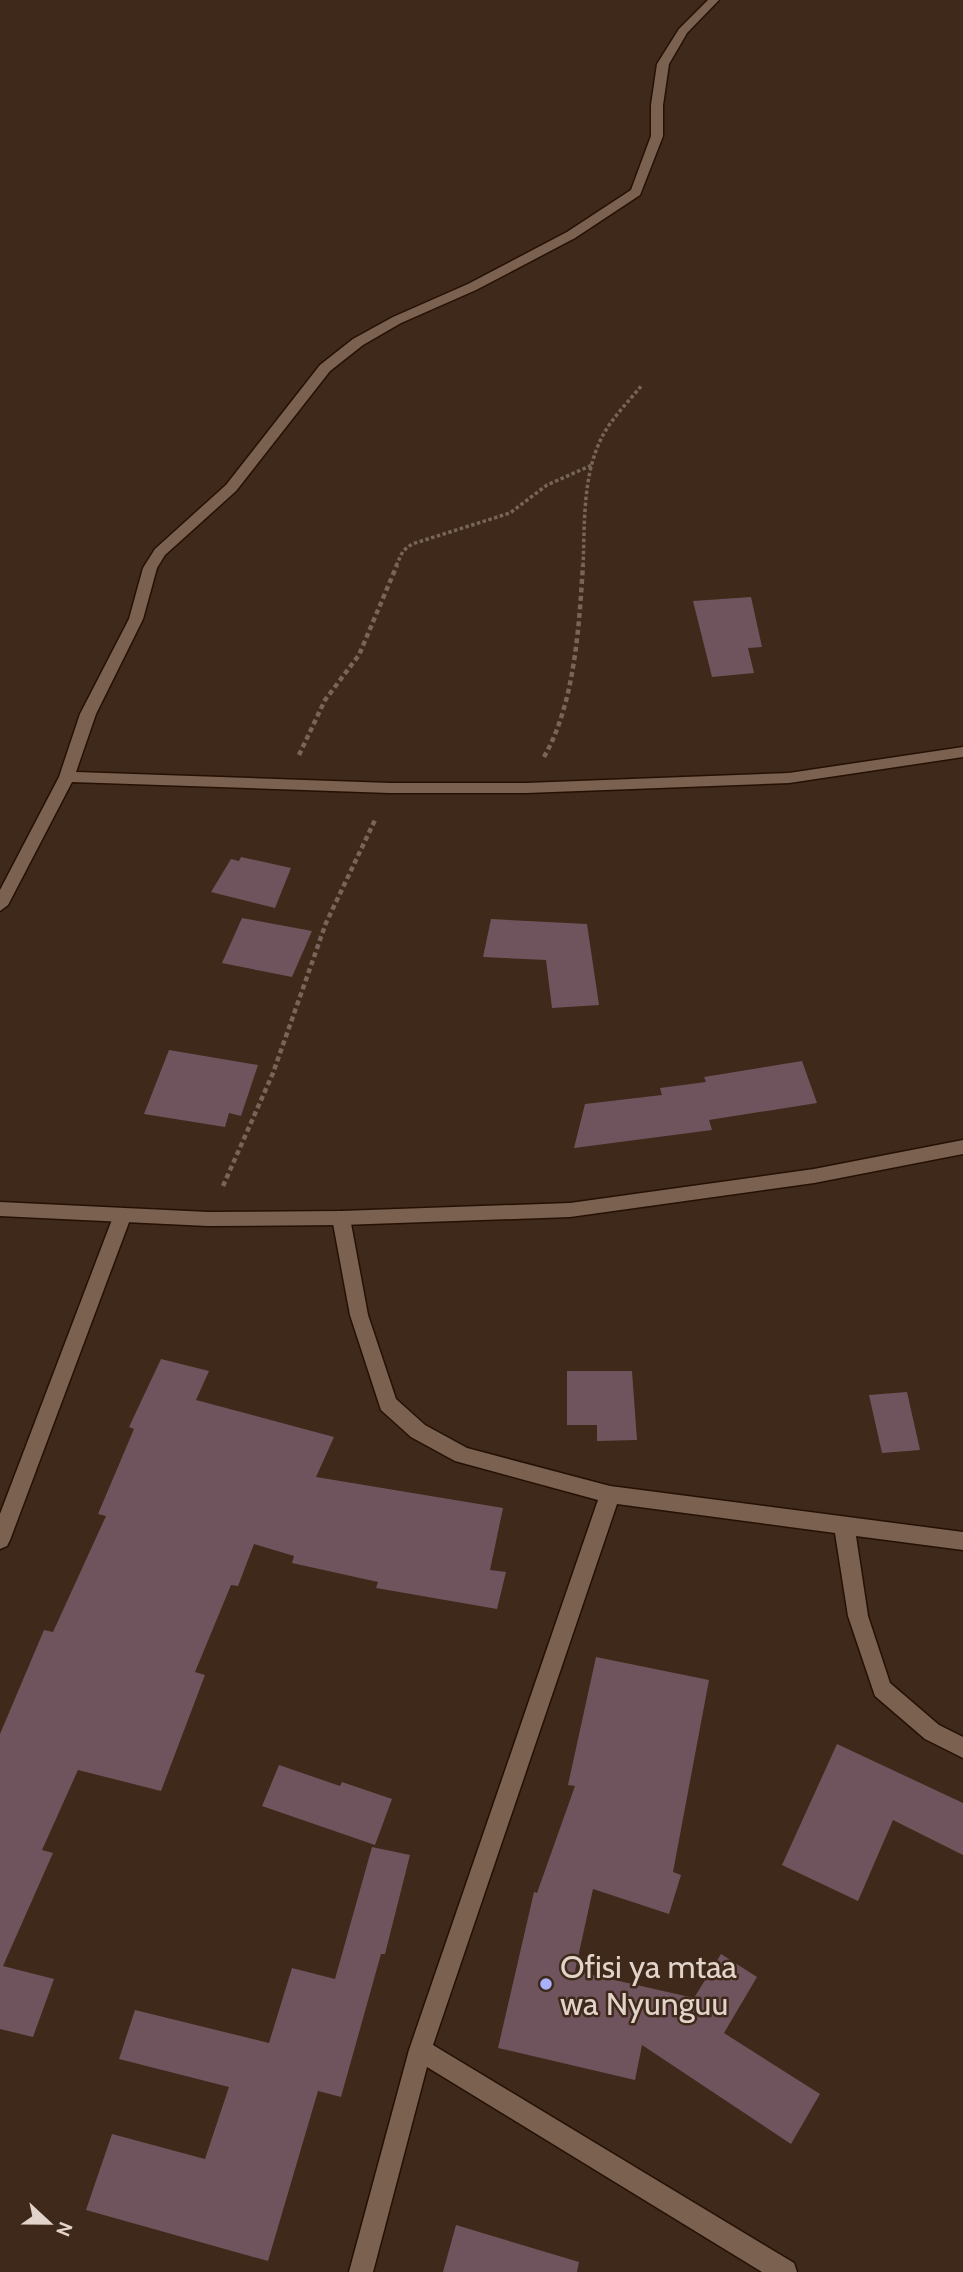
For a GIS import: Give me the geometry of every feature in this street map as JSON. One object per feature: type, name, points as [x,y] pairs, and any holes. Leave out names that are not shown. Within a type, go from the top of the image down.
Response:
[{"type":"street","points":[[0,905],[67,777],[88,714],[136,619],[150,568],[160,552],[231,488],[325,368],[358,342],[571,235],[635,192],[657,135],[657,105],[663,64],[683,31],[714,0]]},
{"type":"street","points":[[67,777],[390,788],[526,788],[789,778],[963,752]]},
{"type":"street","points":[[0,1209],[122,1217],[208,1219],[341,1218],[570,1210],[814,1176],[963,1147]]},
{"type":"street","points":[[0,1540],[122,1217]]},
{"type":"street","points":[[341,1218],[359,1315],[388,1404],[418,1432],[462,1455],[610,1495],[963,1541]]},
{"type":"street","points":[[360,2272],[419,2050],[610,1495]]},
{"type":"street","points":[[844,1525],[858,1616],[882,1689],[932,1732],[963,1748]]},
{"type":"street","points":[[419,2050],[785,2272]]},
{"type":"path","points":[[526,788],[557,734],[565,706],[580,604],[588,484],[592,465],[602,436],[642,385]]},
{"type":"path","points":[[285,784],[325,700],[359,655],[403,551],[412,544],[510,513],[547,485],[592,465]]},
{"type":"path","points":[[208,1219],[273,1073],[326,923],[390,788]]},
{"type":"building","points":[[751,597],[762,647],[748,648],[754,673],[712,677],[693,601]]},
{"type":"building","points":[[241,857],[291,868],[275,908],[211,892],[231,859],[239,861]]},
{"type":"building","points":[[242,918],[312,931],[292,977],[222,963]]},
{"type":"building","points":[[491,919],[587,924],[599,1005],[552,1008],[546,960],[483,957]]},
{"type":"building","points":[[169,1050],[258,1065],[241,1116],[229,1113],[225,1127],[144,1114]]},
{"type":"building","points":[[802,1061],[817,1103],[709,1120],[712,1130],[574,1148],[585,1104],[662,1095],[660,1088],[706,1082],[704,1077]]},
{"type":"building","points":[[161,1359],[209,1371],[196,1400],[334,1437],[316,1477],[503,1508],[490,1570],[506,1572],[497,1609],[376,1588],[378,1582],[292,1563],[294,1556],[254,1544],[238,1586],[231,1585],[195,1672],[205,1675],[161,1791],[78,1770],[42,1850],[53,1853],[3,1966],[54,1979],[33,2037],[0,2029],[0,1734],[44,1630],[53,1632],[106,1516],[98,1514],[134,1429],[129,1427]]},
{"type":"building","points":[[567,1371],[632,1371],[637,1440],[597,1441],[597,1425],[567,1425]]},
{"type":"building","points":[[907,1392],[920,1450],[882,1453],[869,1395]]},
{"type":"building","points":[[596,1657],[709,1680],[673,1872],[681,1875],[669,1914],[593,1889],[575,1971],[694,1998],[721,1954],[757,1977],[724,2033],[820,2094],[791,2144],[642,2045],[635,2080],[498,2048],[534,1892],[537,1893],[575,1786],[568,1785]]},
{"type":"building","points":[[837,1744],[963,1803],[963,1855],[893,1820],[858,1901],[782,1865]]},
{"type":"building","points":[[279,1765],[340,1786],[342,1782],[392,1799],[375,1845],[262,1806]]},
{"type":"building","points":[[372,1847],[410,1855],[385,1954],[381,1954],[341,2097],[318,2091],[268,2261],[86,2210],[112,2134],[205,2159],[229,2087],[119,2059],[135,2010],[269,2043],[292,1968],[335,1979]]},
{"type":"building","points":[[456,2225],[579,2262],[577,2272],[443,2272]]},
{"type":"place","name":"Ofisi ya mtaa wa Nyunguu","points":[[546,1984]]}]
